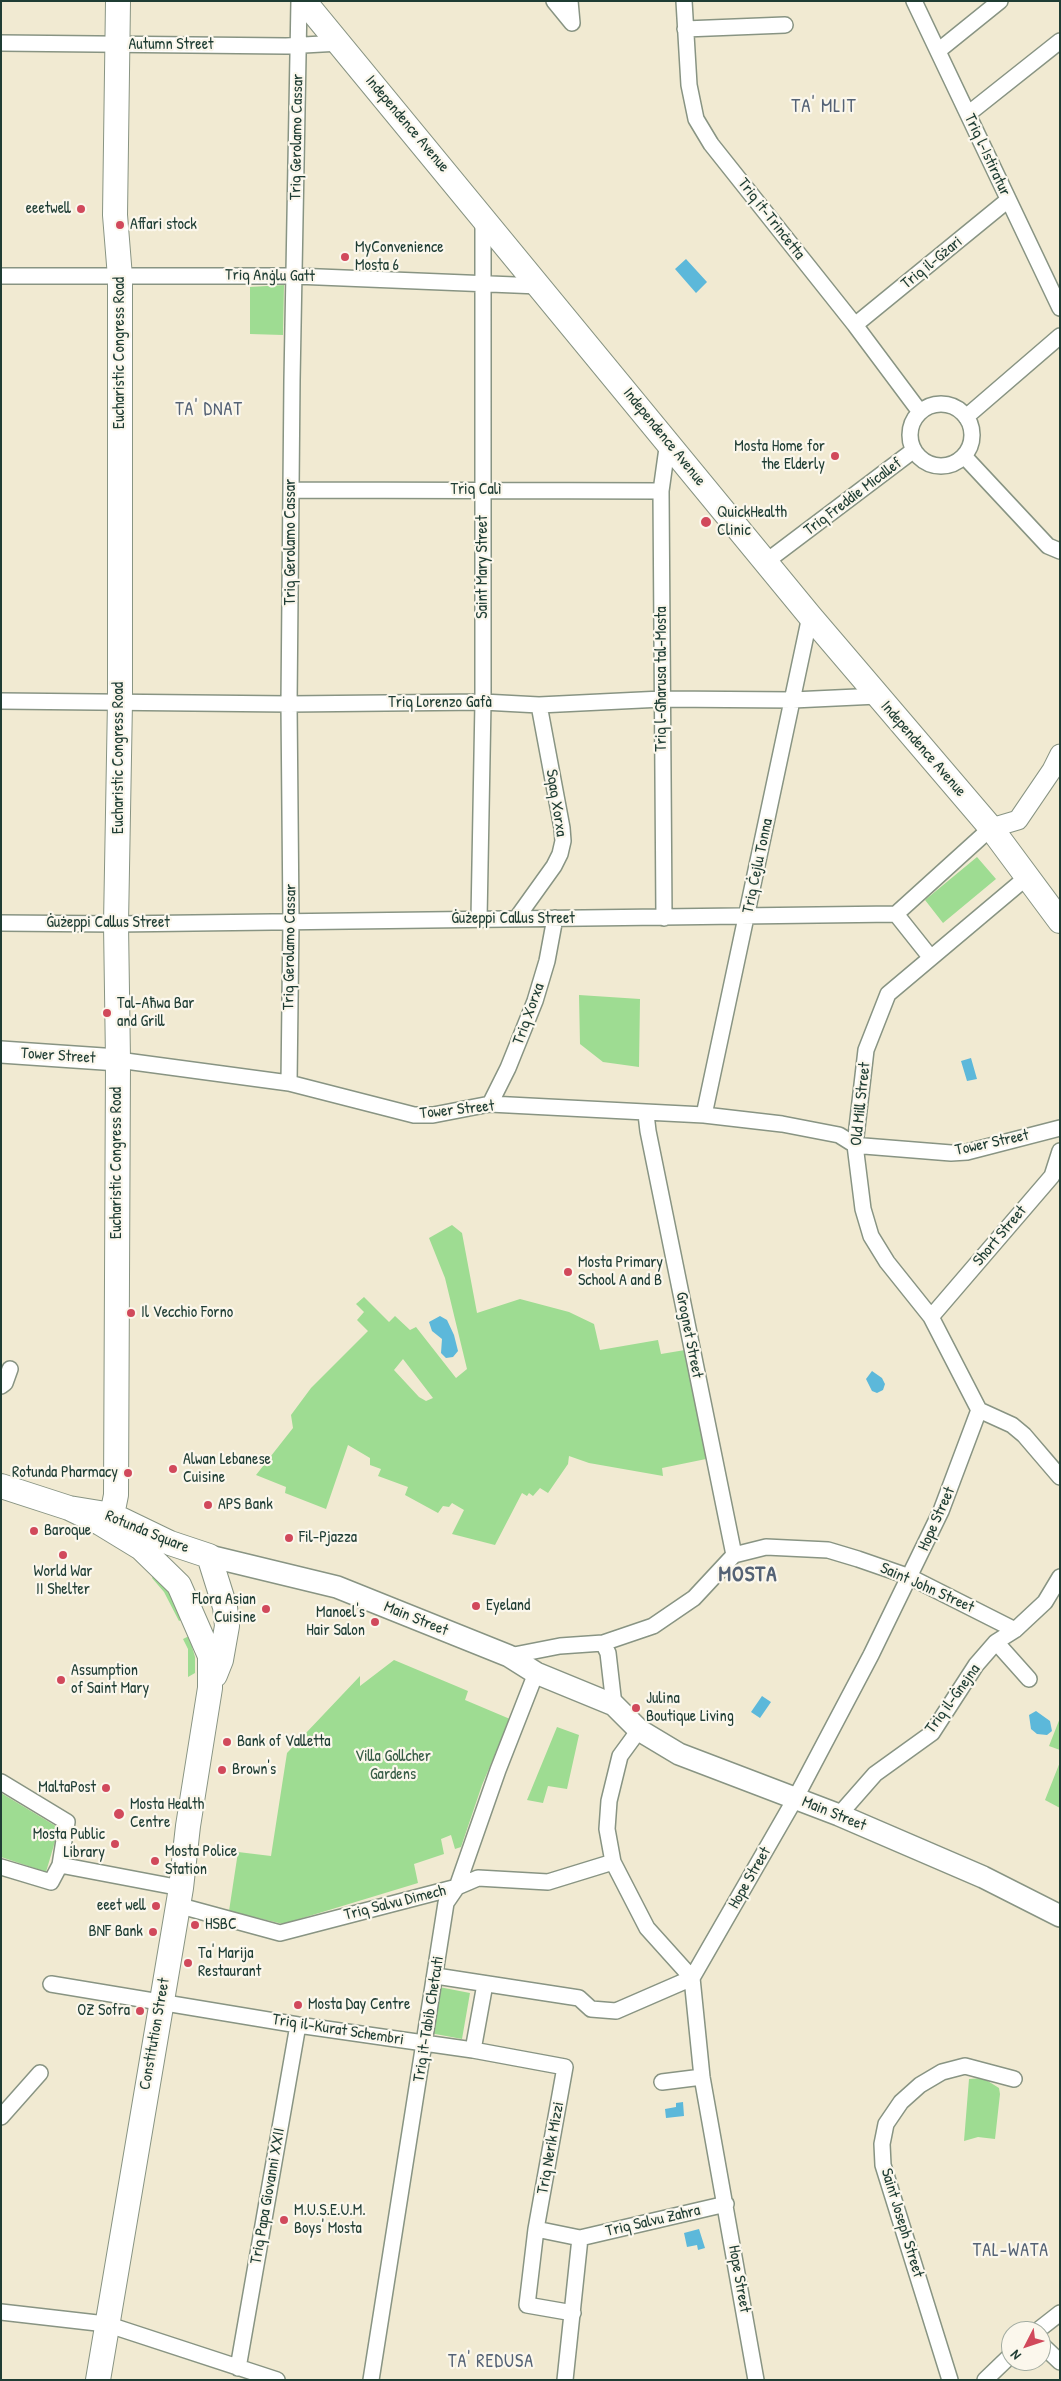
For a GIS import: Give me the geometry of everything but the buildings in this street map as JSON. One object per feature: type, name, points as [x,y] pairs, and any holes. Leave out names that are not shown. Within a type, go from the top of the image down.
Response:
[{"type":"main road","name":"Eucharistic Congress Road","points":[[112,1515],[116,1495],[118,1060],[116,924],[120,701],[120,277],[115,215],[118,1]]},
{"type":"main road","name":"Independence Avenue","points":[[304,1],[767,561],[810,616],[991,828],[1060,921]]},
{"type":"main road","name":"Tower Street","points":[[1,1052],[118,1060]]},
{"type":"main road","points":[[1,1486],[69,1508]]},
{"type":"main road","name":"Rotunda Square","points":[[69,1508],[112,1515],[170,1543],[209,1556]]},
{"type":"main road","name":"Rotunda Square","points":[[69,1508],[100,1523],[141,1548],[179,1585],[210,1656],[210,1688]]},
{"type":"main road","name":"Rotunda Square","points":[[179,1585],[182,1575],[196,1558],[209,1556]]},
{"type":"main road","name":"Rotunda Square","points":[[209,1556],[224,1607],[226,1626],[221,1660],[210,1688]]},
{"type":"main road","name":"Main Street","points":[[209,1556],[337,1587],[509,1656],[536,1673],[614,1705],[639,1730],[678,1754],[839,1815],[983,1877],[1060,1916]]},
{"type":"main road","name":"Constitution Street","points":[[98,2380],[179,1897],[188,1826],[210,1688]]},
{"type":"street","name":"Triq Gerolamo Cassar","points":[[289,1082],[291,490],[299,1]]},
{"type":"street","points":[[554,1],[572,23],[570,1]]},
{"type":"street","name":"Triq it-Trinċetta","points":[[684,1],[689,85],[696,118],[711,144],[855,326],[920,412]]},
{"type":"street","name":"Triq l-Istiratur","points":[[914,1],[1060,308]]},
{"type":"street","points":[[938,51],[1000,1]]},
{"type":"street","points":[[686,29],[785,26]]},
{"type":"street","points":[[968,114],[1060,40]]},
{"type":"street","name":"Autumn Street","points":[[1,43],[298,46],[340,43]]},
{"type":"street","name":"Triq il-Gżari","points":[[855,326],[1008,200]]},
{"type":"street","name":"Saint Mary Street","points":[[479,919],[483,702],[483,216]]},
{"type":"street","name":"Triq Anġlu Gatt","points":[[1,276],[295,276],[539,286]]},
{"type":"street","points":[[966,417],[1060,336]]},
{"type":"street","points":[[939,404],[950,405],[959,410],[966,417],[971,427],[972,437],[969,448],[964,456],[947,465],[938,466],[928,463],[914,450],[910,430],[920,412],[929,406],[939,404]]},
{"type":"street","name":"Triq l-Għarusa tal-Mosta","points":[[664,918],[661,491],[668,441]]},
{"type":"street","name":"Triq Freddie Micallef","points":[[767,561],[914,450]]},
{"type":"street","points":[[964,456],[1048,546],[1060,551]]},
{"type":"street","name":"Triq Calì","points":[[291,490],[661,491]]},
{"type":"street","name":"Triq Ċejlu Tonna","points":[[704,1116],[810,616]]},
{"type":"street","name":"Triq Lorenzo Gafà","points":[[1,701],[290,704],[483,702],[539,704],[662,699],[793,700],[878,696]]},
{"type":"street","name":"Sqaq Xorxa","points":[[516,919],[554,866],[560,854],[563,841],[539,704]]},
{"type":"street","points":[[931,958],[896,914],[991,828],[1018,820],[1057,768]]},
{"type":"street","name":"Old Mill Street","points":[[979,1410],[932,1317],[887,1262],[871,1236],[863,1208],[859,1145],[866,1050],[888,994],[1027,877]]},
{"type":"street","name":"Ġużeppi Callus Street","points":[[1,923],[116,924],[291,920],[664,918],[896,914]]},
{"type":"street","name":"Triq Xorxa","points":[[490,1104],[508,1068],[535,1001],[547,961],[555,918]]},
{"type":"street","name":"Tower Street","points":[[118,1060],[289,1082],[414,1115],[433,1115],[490,1104],[704,1116],[782,1124],[839,1135],[859,1145],[951,1153],[967,1152],[1060,1128]]},
{"type":"street","name":"Grognet Street","points":[[646,1114],[734,1555]]},
{"type":"street","name":"Short Street","points":[[932,1317],[1056,1177],[1060,1151]]},
{"type":"street","points":[[1,1386],[5,1382],[10,1369]]},
{"type":"street","points":[[979,1410],[1012,1425],[1024,1435],[1060,1477]]},
{"type":"street","name":"Hope Street","points":[[756,2380],[702,2077],[692,1978],[795,1799],[910,1577],[951,1489],[979,1410]]},
{"type":"street","name":"Saint John Street","points":[[734,1555],[766,1547],[828,1550],[910,1577],[1016,1630]]},
{"type":"street","points":[[509,1656],[560,1646],[603,1643],[653,1626],[694,1598],[734,1555]]},
{"type":"street","name":"Triq il-Ġnejna","points":[[839,1815],[875,1774],[932,1732],[976,1665],[996,1642],[1016,1630],[1052,1601],[1060,1576]]},
{"type":"street","points":[[996,1642],[1029,1679]]},
{"type":"street","points":[[603,1643],[608,1653],[614,1705]]},
{"type":"street","name":"Triq it-Tabib Chetcuti","points":[[371,2380],[426,2043],[446,1903],[457,1887],[498,1770],[536,1673]]},
{"type":"street","points":[[436,1976],[579,1998],[591,2009],[616,2011],[692,1978],[647,1928],[613,1862],[607,1829],[609,1800],[620,1756],[639,1730]]},
{"type":"street","points":[[1,1782],[67,1822],[60,1865],[51,1882],[1,1868]]},
{"type":"street","name":"Triq Salvu Dimech","points":[[60,1865],[179,1897],[280,1933],[457,1887],[478,1878],[548,1882],[613,1862]]},
{"type":"street","name":"Triq il-Kurat Schembri","points":[[51,1984],[298,2025],[473,2050],[565,2067]]},
{"type":"street","points":[[473,2050],[485,1984]]},
{"type":"street","name":"Triq Papa Giovanni XXII","points":[[238,2368],[298,2025]]},
{"type":"street","name":"Saint Joseph Street","points":[[950,2380],[883,2165],[882,2144],[886,2124],[901,2102],[920,2085],[942,2072],[965,2066],[1014,2079]]},
{"type":"street","name":"Triq Nerik Mizzi","points":[[565,2067],[536,2229],[527,2305],[572,2313]]},
{"type":"street","points":[[1,2117],[40,2073]]},
{"type":"street","points":[[662,2082],[702,2077]]},
{"type":"street","name":"Triq Salvu Zahra","points":[[580,2238],[726,2204]]},
{"type":"street","points":[[536,2229],[580,2238],[565,2380]]},
{"type":"street","points":[[1,2312],[106,2324],[277,2380]]},
{"type":"street","points":[[1050,2321],[1060,2313]]},
{"type":"street","points":[[985,2380],[1001,2365]]},
{"type":"green space","points":[[284,285],[283,335],[250,334],[250,287]]},
{"type":"green space","points":[[977,857],[996,879],[943,923],[925,900]]},
{"type":"green space","points":[[579,995],[640,999],[639,1067],[603,1062],[580,1044]]},
{"type":"green space","points":[[452,1225],[462,1233],[477,1313],[520,1299],[569,1312],[594,1324],[600,1350],[658,1340],[661,1354],[685,1350],[706,1459],[662,1468],[663,1476],[589,1463],[569,1456],[568,1464],[548,1493],[540,1488],[533,1496],[529,1493],[527,1496],[522,1493],[495,1545],[452,1534],[464,1510],[452,1503],[449,1507],[443,1506],[438,1513],[405,1495],[408,1487],[378,1476],[381,1469],[370,1465],[370,1458],[348,1445],[326,1509],[285,1493],[286,1487],[256,1475],[293,1428],[291,1415],[311,1388],[368,1331],[357,1320],[364,1312],[356,1304],[364,1297],[389,1322],[395,1316],[410,1330],[416,1327],[456,1378],[467,1369],[445,1278],[429,1238]],"holes":[[[403,1359],[433,1398],[426,1401],[419,1397],[394,1370]]]},
{"type":"green space","points":[[156,1571],[170,1588],[184,1619],[179,1621],[164,1592],[152,1578]]},
{"type":"green space","points":[[189,1636],[195,1657],[195,1673],[188,1677],[188,1649],[183,1639]]},
{"type":"green space","name":"Villa Gollcher Gardens","points":[[394,1660],[468,1691],[465,1700],[510,1719],[482,1785],[461,1847],[455,1849],[451,1835],[441,1839],[444,1854],[414,1864],[418,1883],[283,1924],[229,1911],[238,1852],[271,1856],[287,1753],[360,1676],[360,1686]]},
{"type":"green space","points":[[1060,1718],[1060,1750],[1049,1746]]},
{"type":"green space","points":[[557,1727],[579,1735],[567,1789],[548,1786],[543,1803],[527,1800]]},
{"type":"green space","points":[[1060,1762],[1060,1808],[1045,1800]]},
{"type":"green space","points":[[1,1793],[59,1828],[46,1872],[1,1857]]},
{"type":"green space","points":[[439,1987],[470,1993],[462,2039],[430,2033]]},
{"type":"green space","points":[[983,2078],[999,2088],[995,2139],[978,2137],[964,2141],[969,2079]]},
{"type":"water","points":[[686,259],[707,282],[696,293],[675,269]]},
{"type":"water","points":[[971,1058],[977,1079],[967,1081],[961,1061]]},
{"type":"water","points":[[440,1316],[447,1320],[454,1335],[458,1351],[453,1357],[446,1358],[441,1353],[442,1339],[432,1331],[429,1322]]},
{"type":"water","points":[[872,1371],[882,1378],[885,1384],[883,1390],[877,1393],[872,1391],[866,1379]]},
{"type":"water","points":[[762,1696],[771,1702],[760,1718],[751,1712]]},
{"type":"water","points":[[1036,1711],[1050,1721],[1052,1731],[1047,1735],[1037,1734],[1031,1729],[1029,1715]]},
{"type":"water","points":[[683,2102],[684,2116],[666,2118],[665,2109],[676,2107],[676,2103]]},
{"type":"water","points":[[699,2229],[705,2248],[698,2250],[697,2245],[687,2247],[684,2233]]},
{"type":"place","name":"eeetwell","points":[[81,209]]},
{"type":"place","name":"Affari stock","points":[[120,225]]},
{"type":"place","name":"MyConvenience Mosta 6","points":[[345,257]]},
{"type":"place","name":"Mosta Home for the Elderly","points":[[835,456]]},
{"type":"place","name":"QuickHealth Clinic","points":[[706,522]]},
{"type":"place","name":"Tal-Aħwa Bar and Grill","points":[[107,1013]]},
{"type":"place","name":"Mosta Primary School A and B","points":[[568,1272]]},
{"type":"place","name":"Il Vecchio Forno","points":[[131,1313]]},
{"type":"place","name":"Alwan Lebanese Cuisine","points":[[173,1469]]},
{"type":"place","name":"Rotunda Pharmacy","points":[[128,1473]]},
{"type":"place","name":"APS Bank","points":[[208,1505]]},
{"type":"place","name":"Baroque","points":[[34,1531]]},
{"type":"place","name":"Fil-Pjazza","points":[[289,1538]]},
{"type":"place","name":"World War II Shelter","points":[[63,1555]]},
{"type":"place","name":"Eyeland","points":[[476,1606]]},
{"type":"place","name":"Flora Asian Cuisine","points":[[266,1609]]},
{"type":"place","name":"Manoel's Hair Salon","points":[[375,1622]]},
{"type":"place","name":"Assumption of Saint Mary","points":[[61,1680]]},
{"type":"place","name":"Julina Boutique Living","points":[[636,1708]]},
{"type":"place","name":"Bank of Valletta","points":[[227,1742]]},
{"type":"place","name":"Brown's","points":[[222,1770]]},
{"type":"place","name":"MaltaPost","points":[[106,1788]]},
{"type":"place","name":"Mosta Health Centre","points":[[119,1814]]},
{"type":"place","name":"Mosta Public Library","points":[[115,1844]]},
{"type":"place","name":"Mosta Police Station","points":[[155,1861]]},
{"type":"place","name":"eeet well","points":[[156,1906]]},
{"type":"place","name":"HSBC","points":[[195,1925]]},
{"type":"place","name":"BNF Bank","points":[[153,1932]]},
{"type":"place","name":"Ta' Marija Restaurant","points":[[188,1963]]},
{"type":"place","name":"Mosta Day Centre","points":[[298,2005]]},
{"type":"place","name":"OZ Sofra","points":[[140,2011]]},
{"type":"place","name":"M.U.S.E.U.M. Boys' Mosta","points":[[284,2220]]},
{"type":"district","name":"TA' MLIT","points":[[824,107]]},
{"type":"district","name":"TA' DNAT","points":[[209,410]]},
{"type":"district","name":"MOSTA","points":[[748,1575]]},
{"type":"district","name":"TAL-WATA","points":[[1011,2251]]},
{"type":"district","name":"TA' REDUSA","points":[[491,2362]]}]
